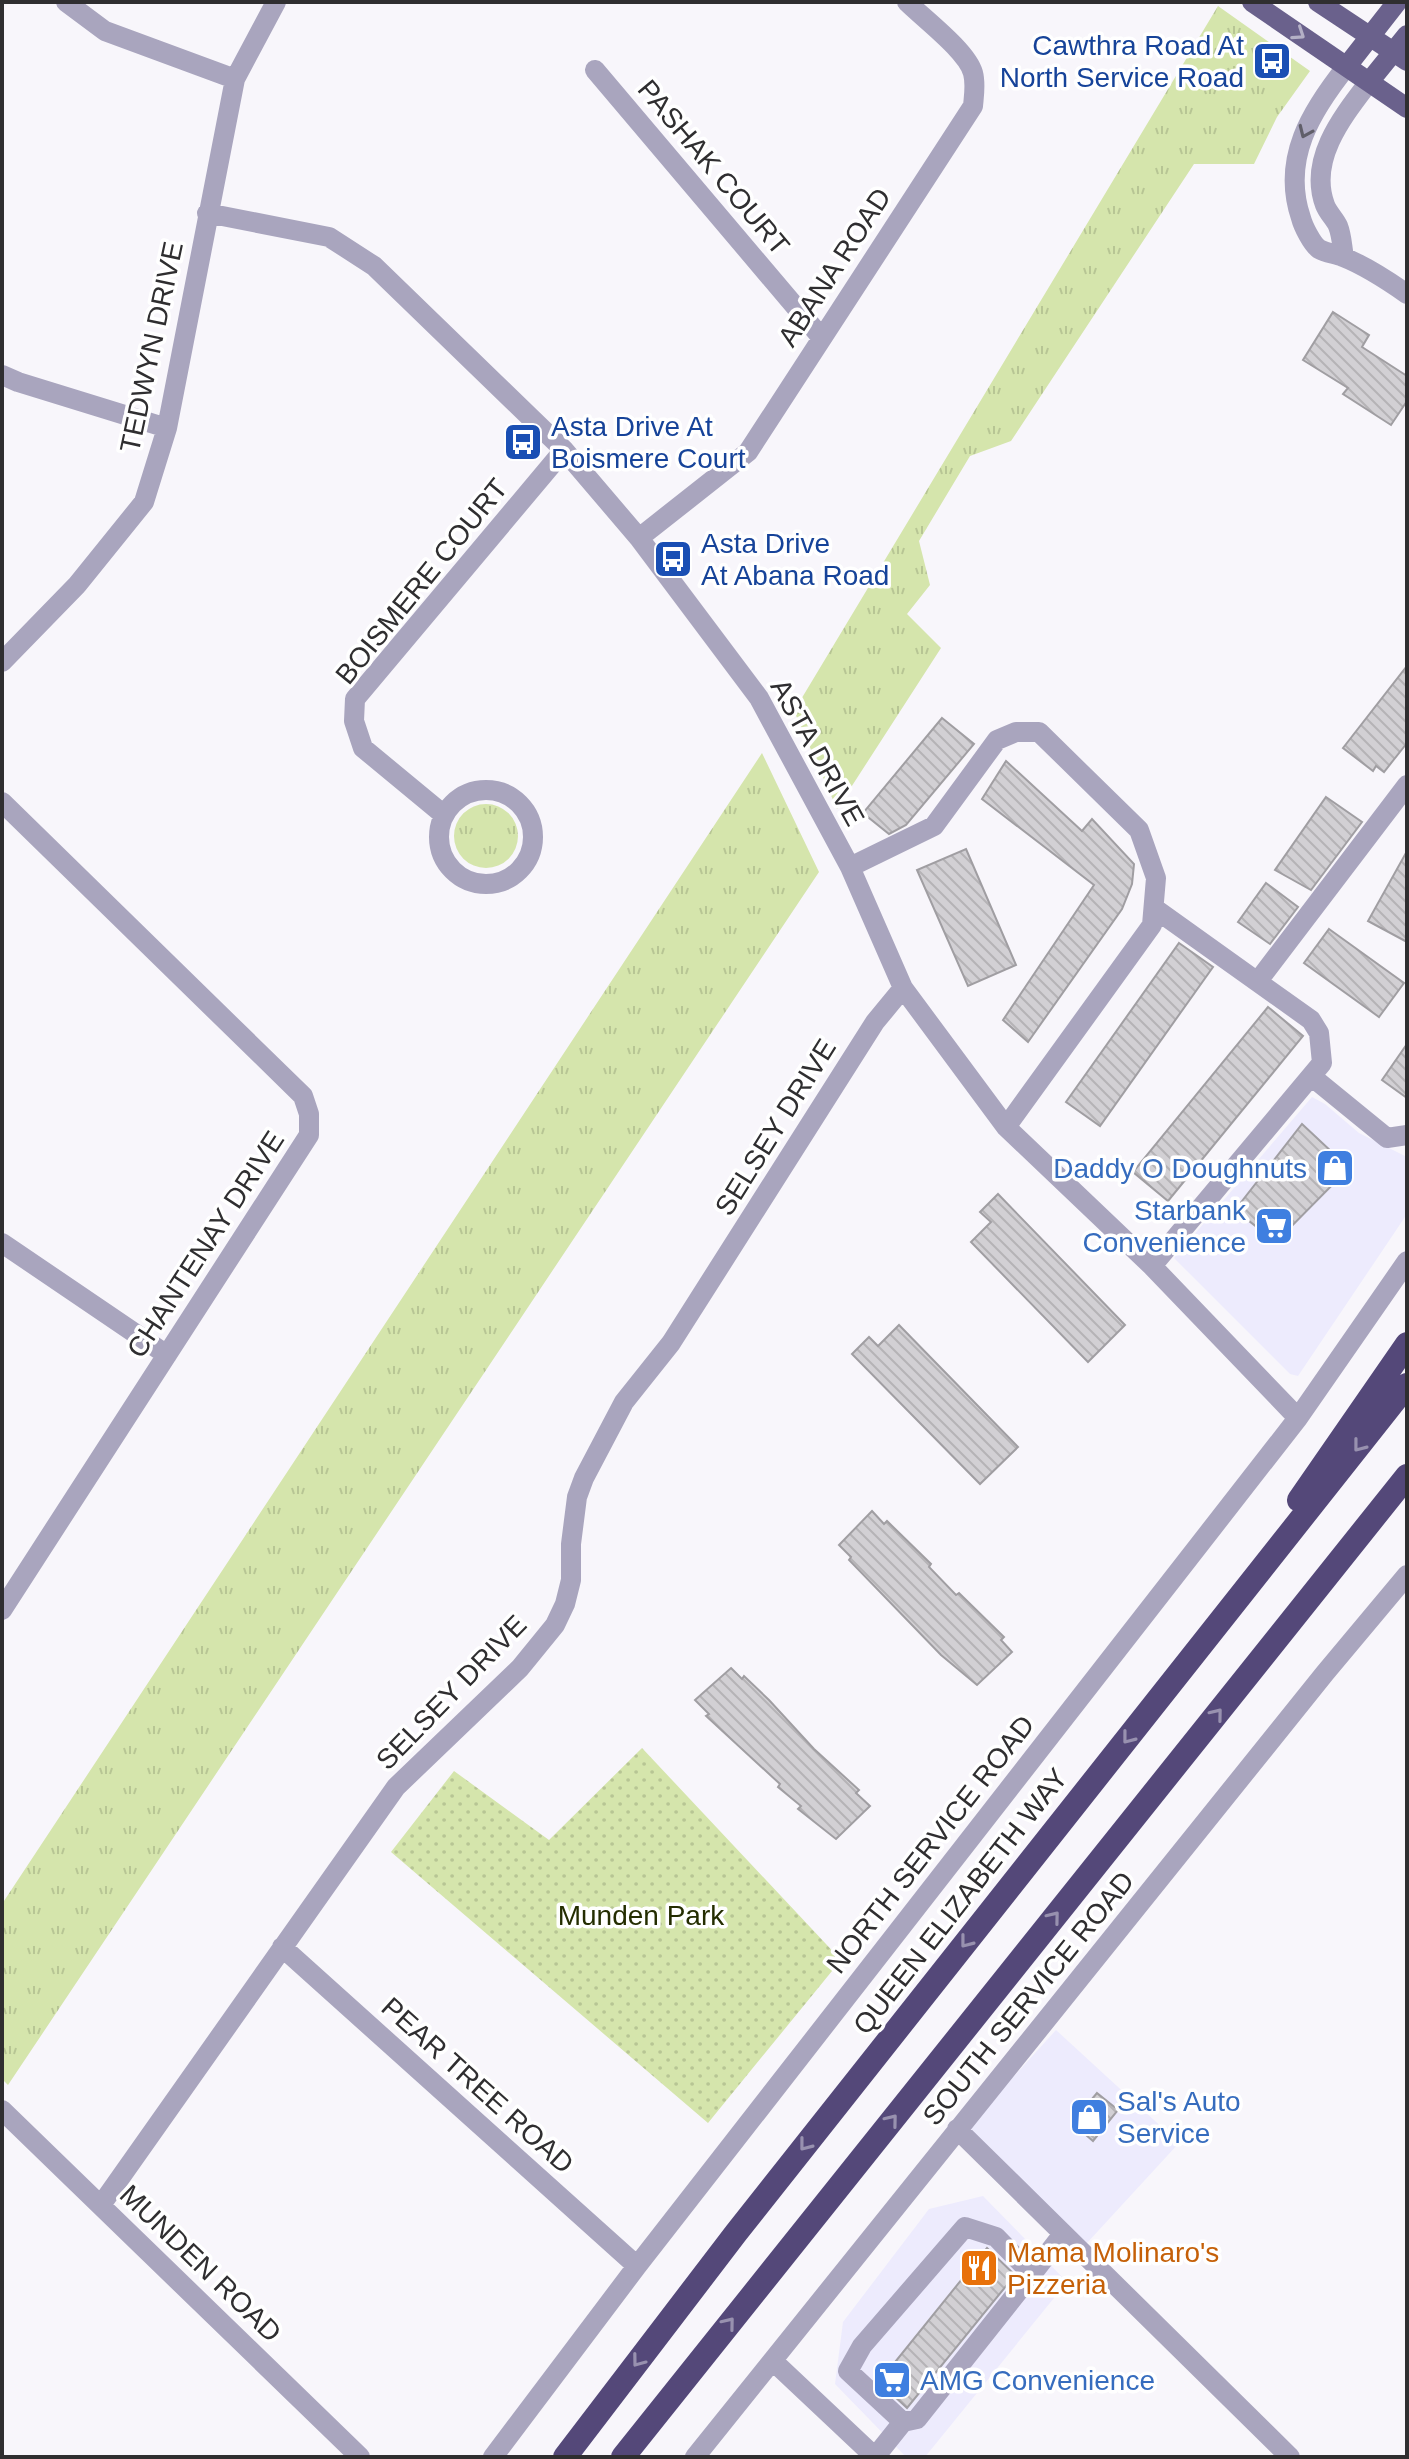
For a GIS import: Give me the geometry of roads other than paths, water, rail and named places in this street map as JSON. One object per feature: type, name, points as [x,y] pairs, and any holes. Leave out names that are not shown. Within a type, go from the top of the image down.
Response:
[{"type":"highway","points":[[1227,1613],[1320,1467],[1407,1344]]},
{"type":"highway","name":"QUEEN ELIZABETH WAY","points":[[565,2457],[736,2233],[1407,1385]]},
{"type":"highway","points":[[623,2457],[1407,1476]]},
{"type":"main road","points":[[1252,2],[1407,108]]},
{"type":"main road","points":[[1318,2],[1400,57]]},
{"type":"main road","points":[[1347,66],[1397,2]]},
{"type":"main road","points":[[1369,82],[1400,57],[1407,35]]},
{"type":"street","points":[[66,2],[105,31],[235,79]]},
{"type":"street","name":"TEDWYN DRIVE","points":[[2,662],[77,585],[144,502],[167,428],[235,79],[276,2]]},
{"type":"street","name":"ABANA ROAD","points":[[639,538],[748,452],[973,106],[975,84],[971,67],[907,2]]},
{"type":"street","points":[[1347,66],[1326,92],[1303,133],[1297,150],[1294,198],[1303,223],[1318,249],[1344,257],[1407,294]]},
{"type":"street","name":"PASHAK COURT","points":[[595,70],[821,337]]},
{"type":"street","points":[[1344,257],[1338,227],[1325,205],[1322,162],[1328,141],[1369,82]]},
{"type":"street","name":"ASTA DRIVE","points":[[207,213],[329,237],[374,266],[564,450],[639,538],[759,698],[850,867],[903,988],[1006,1127],[1152,1266],[1298,1418]]},
{"type":"street","points":[[2,375],[167,428]]},
{"type":"street","name":"BOISMERE COURT","points":[[444,815],[363,748],[354,721],[355,699],[564,450]]},
{"type":"street","points":[[850,867],[934,826],[997,740],[1016,732],[1039,732],[1139,830],[1156,878],[1152,925],[1006,1127]]},
{"type":"street","points":[[1258,981],[1407,785]]},
{"type":"street","points":[[479,790],[494,790],[508,795],[520,803],[533,829],[533,844],[528,858],[518,871],[505,880],[489,883],[465,878],[447,862],[440,847],[439,831],[444,815],[453,803],[479,790]]},
{"type":"street","name":"CHANTENAY DRIVE","points":[[2,802],[303,1096],[309,1114],[309,1135],[2,1610]]},
{"type":"street","points":[[1152,1266],[1322,1063],[1319,1033],[1311,1020],[1154,908]]},
{"type":"street","name":"SELSEY DRIVE","points":[[101,2205],[396,1787],[520,1668],[555,1625],[571,1580],[571,1544],[577,1497],[624,1402],[671,1343],[875,1022],[903,988]]},
{"type":"street","points":[[1311,1076],[1387,1138],[1407,1135]]},
{"type":"street","points":[[2,1243],[167,1355]]},
{"type":"street","name":"NORTH SERVICE ROAD","points":[[493,2457],[637,2266],[1298,1418],[1407,1261]]},
{"type":"street","name":"SOUTH SERVICE ROAD","points":[[695,2457],[1315,1685],[1407,1575]]},
{"type":"street","name":"PEAR TREE ROAD","points":[[282,1947],[637,2266]]},
{"type":"street","name":"MUNDEN ROAD","points":[[2,2110],[360,2457]]},
{"type":"street","points":[[957,2129],[1290,2457]]},
{"type":"street","points":[[903,2422],[848,2371],[862,2346],[965,2227],[996,2237],[1032,2274]]},
{"type":"street","points":[[773,2361],[875,2457],[903,2422],[917,2419],[1063,2234]]},
{"type":"place","name":"Cawthra Road At North Service Road","points":[[1272,61]]},
{"type":"place","name":"Asta Drive At Boismere Court","points":[[523,442]]},
{"type":"place","name":"Asta Drive At Abana Road","points":[[673,559]]},
{"type":"place","name":"Daddy O Doughnuts","points":[[1335,1168]]},
{"type":"place","name":"Starbank Convenience","points":[[1274,1226]]},
{"type":"place","name":"Sal's Auto Service","points":[[1089,2117]]},
{"type":"place","name":"Mama Molinaro's Pizzeria","points":[[979,2268]]},
{"type":"place","name":"AMG Convenience","points":[[892,2380]]},
{"type":"park label","name":"Munden Park","points":[[641,1915]]}]
